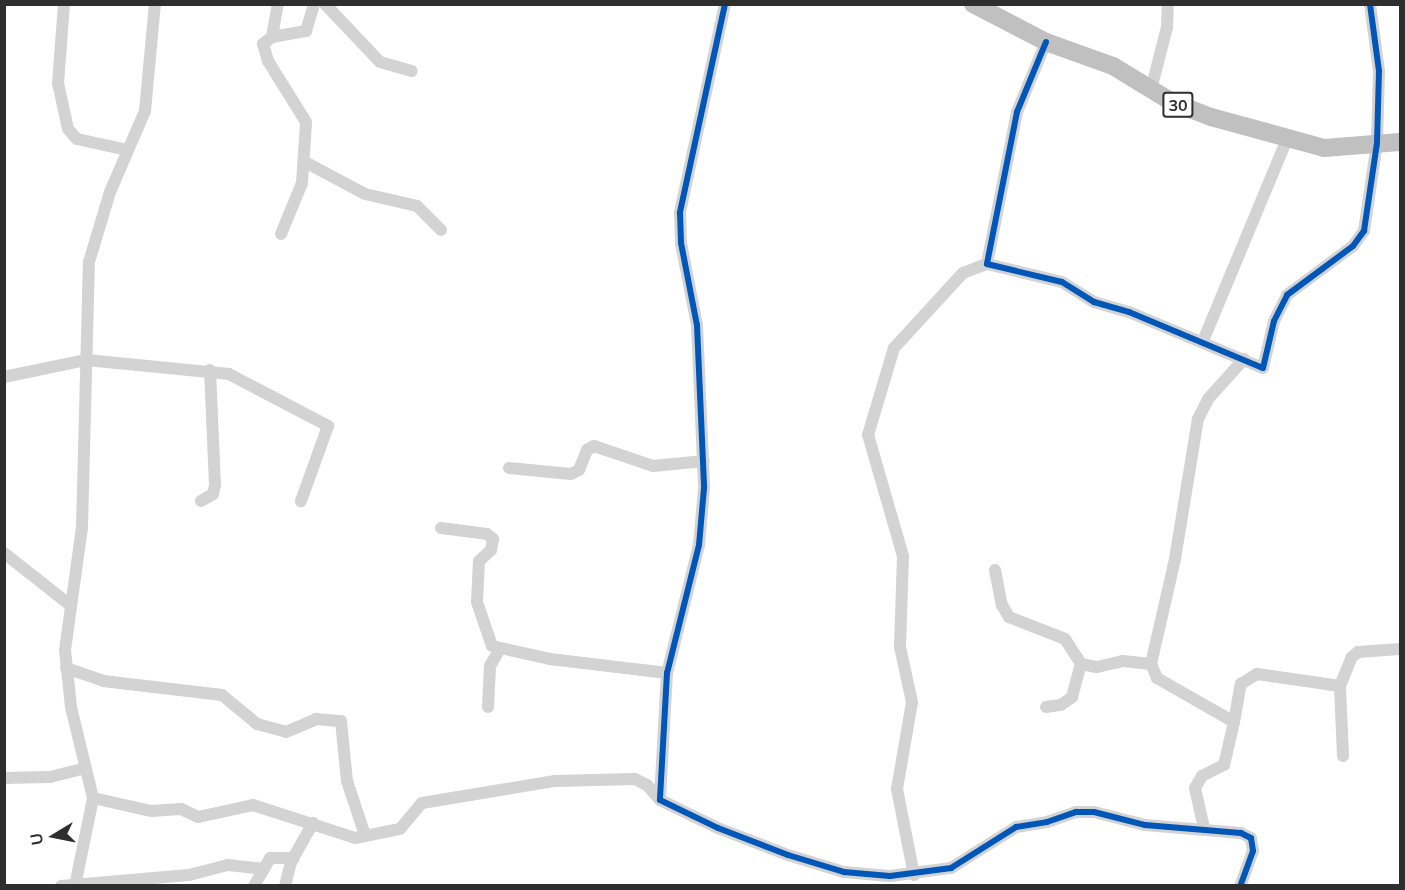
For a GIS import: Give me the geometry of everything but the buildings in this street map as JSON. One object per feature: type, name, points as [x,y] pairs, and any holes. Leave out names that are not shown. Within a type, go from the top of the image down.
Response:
[{"type":"highway","name":"30","points":[[973,4],[1046,42],[1113,66],[1187,109],[1287,139],[1338,148],[1401,142]]},
{"type":"street","points":[[64,4],[57,83],[68,129],[77,139],[127,150]]},
{"type":"street","points":[[75,884],[93,798],[66,668],[70,605],[82,526],[91,252],[127,150],[148,99],[155,4]]},
{"type":"street","points":[[272,37],[278,4]]},
{"type":"street","points":[[281,234],[300,190],[305,162],[304,114],[264,54],[263,44],[272,37],[306,31],[314,4]]},
{"type":"street","points":[[325,4],[380,62],[412,71]]},
{"type":"street","points":[[660,800],[667,673],[699,545],[704,461],[697,325],[681,243],[680,213],[725,4]]},
{"type":"street","points":[[1151,90],[1167,27],[1168,4]]},
{"type":"street","points":[[914,875],[897,789],[912,702],[900,647],[903,556],[868,435],[894,348],[963,273],[987,264],[1062,282],[1094,302],[1203,341],[1265,367],[1274,321],[1287,295],[1361,237],[1377,143],[1380,63],[1370,4]]},
{"type":"street","points":[[987,264],[1017,112],[1046,42]]},
{"type":"street","points":[[1203,341],[1287,139]]},
{"type":"street","points":[[305,162],[365,194],[417,206],[441,230]]},
{"type":"street","points":[[1234,722],[1157,678],[1151,664],[1175,560],[1198,418],[1208,399],[1244,359]]},
{"type":"street","points":[[4,377],[86,360],[210,370],[229,375],[328,426],[301,501]]},
{"type":"street","points":[[201,501],[213,494],[215,485],[210,370]]},
{"type":"street","points":[[509,468],[571,474],[579,470],[587,450],[594,446],[653,466],[704,461]]},
{"type":"street","points":[[441,528],[487,534],[493,539],[491,550],[477,568],[477,602],[488,627],[490,643],[500,649],[550,659],[667,673]]},
{"type":"street","points":[[4,553],[70,605]]},
{"type":"street","points":[[995,570],[1002,604],[1009,617],[1065,639],[1081,664],[1097,667],[1123,661],[1151,664]]},
{"type":"street","points":[[488,707],[490,666],[500,649]]},
{"type":"street","points":[[1343,756],[1340,686],[1355,654],[1401,649]]},
{"type":"street","points":[[1046,706],[1061,705],[1072,697],[1081,664]]},
{"type":"street","points":[[66,668],[103,681],[226,696],[257,724],[286,732],[316,720],[341,721],[347,781],[365,835]]},
{"type":"street","points":[[1204,828],[1195,788],[1202,776],[1224,765],[1241,684],[1257,674],[1340,686]]},
{"type":"street","points":[[4,778],[50,777],[85,768]]},
{"type":"street","points":[[93,798],[150,810],[182,809],[198,817],[253,805],[313,823],[350,838],[400,829],[422,803],[555,781],[634,779],[647,785],[660,800],[718,828],[826,867],[864,874],[914,875],[963,862],[1016,826],[1047,822],[1076,812],[1094,812],[1145,825],[1204,828],[1241,833],[1251,838],[1253,850],[1240,885]]},
{"type":"street","points":[[285,885],[294,858],[313,823]]},
{"type":"street","points":[[254,885],[274,856],[294,858]]},
{"type":"street","points":[[61,885],[189,875],[228,866],[264,869]]},
{"type":"cycle path","points":[[725,4],[680,213],[681,243],[697,325],[704,488],[699,545],[667,673],[660,800],[718,828],[788,855],[844,872],[890,876],[951,868],[1016,827],[1047,822],[1076,812],[1094,812],[1145,825],[1241,833],[1251,838],[1253,851],[1240,886]]},
{"type":"cycle path","points":[[1046,42],[1017,112],[987,264],[1062,282],[1094,302],[1129,312],[1263,368],[1274,321],[1287,295],[1353,246],[1364,231],[1377,143],[1379,71],[1370,4]]}]
